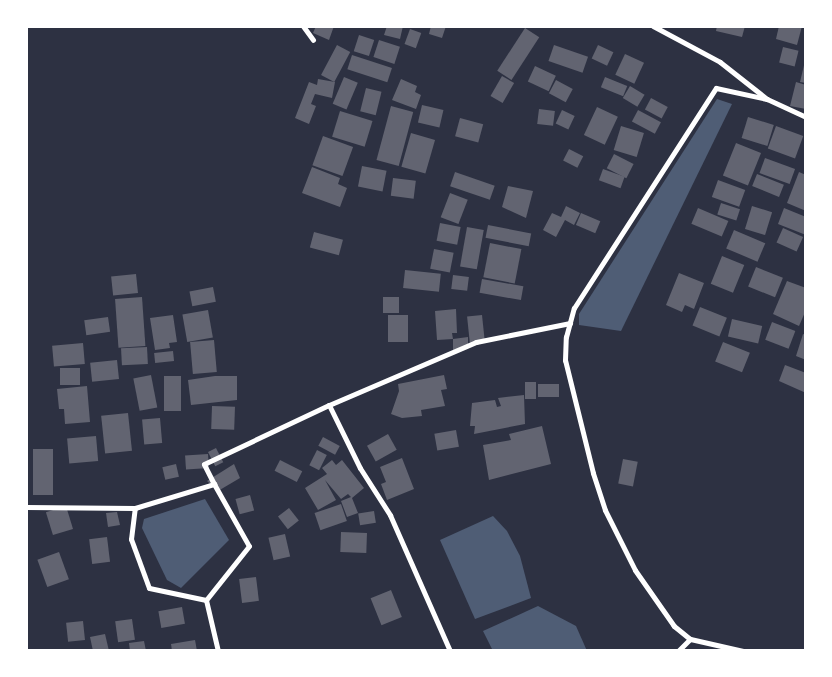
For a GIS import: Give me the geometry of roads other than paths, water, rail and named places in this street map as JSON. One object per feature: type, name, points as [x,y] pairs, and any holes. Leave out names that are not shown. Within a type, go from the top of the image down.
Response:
[{"type":"street","points":[[303,26],[313,40]]},
{"type":"street","points":[[653,26],[720,62],[767,99]]},
{"type":"street","points":[[743,651],[690,639],[674,626],[635,570],[605,510],[566,360],[566,337],[574,308],[716,88],[767,99],[806,117]]},
{"type":"street","points":[[206,600],[249,546],[204,464],[329,405],[476,342],[570,322]]},
{"type":"street","points":[[329,405],[360,468],[390,515],[450,651]]},
{"type":"street","points":[[26,507],[135,508],[214,484]]},
{"type":"street","points":[[135,508],[131,539],[149,588],[206,600]]},
{"type":"street","points":[[206,600],[218,651]]},
{"type":"street","points":[[678,651],[690,639]]},
{"type":"water","points":[[717,99],[732,104],[621,331],[579,325],[579,314]]},
{"type":"water","points":[[205,499],[229,540],[181,588],[167,580],[142,528],[144,519]]},
{"type":"water","points":[[493,516],[507,531],[520,556],[531,598],[475,619],[440,540]]},
{"type":"water","points":[[538,606],[576,626],[587,651],[493,651],[483,631]]}]
